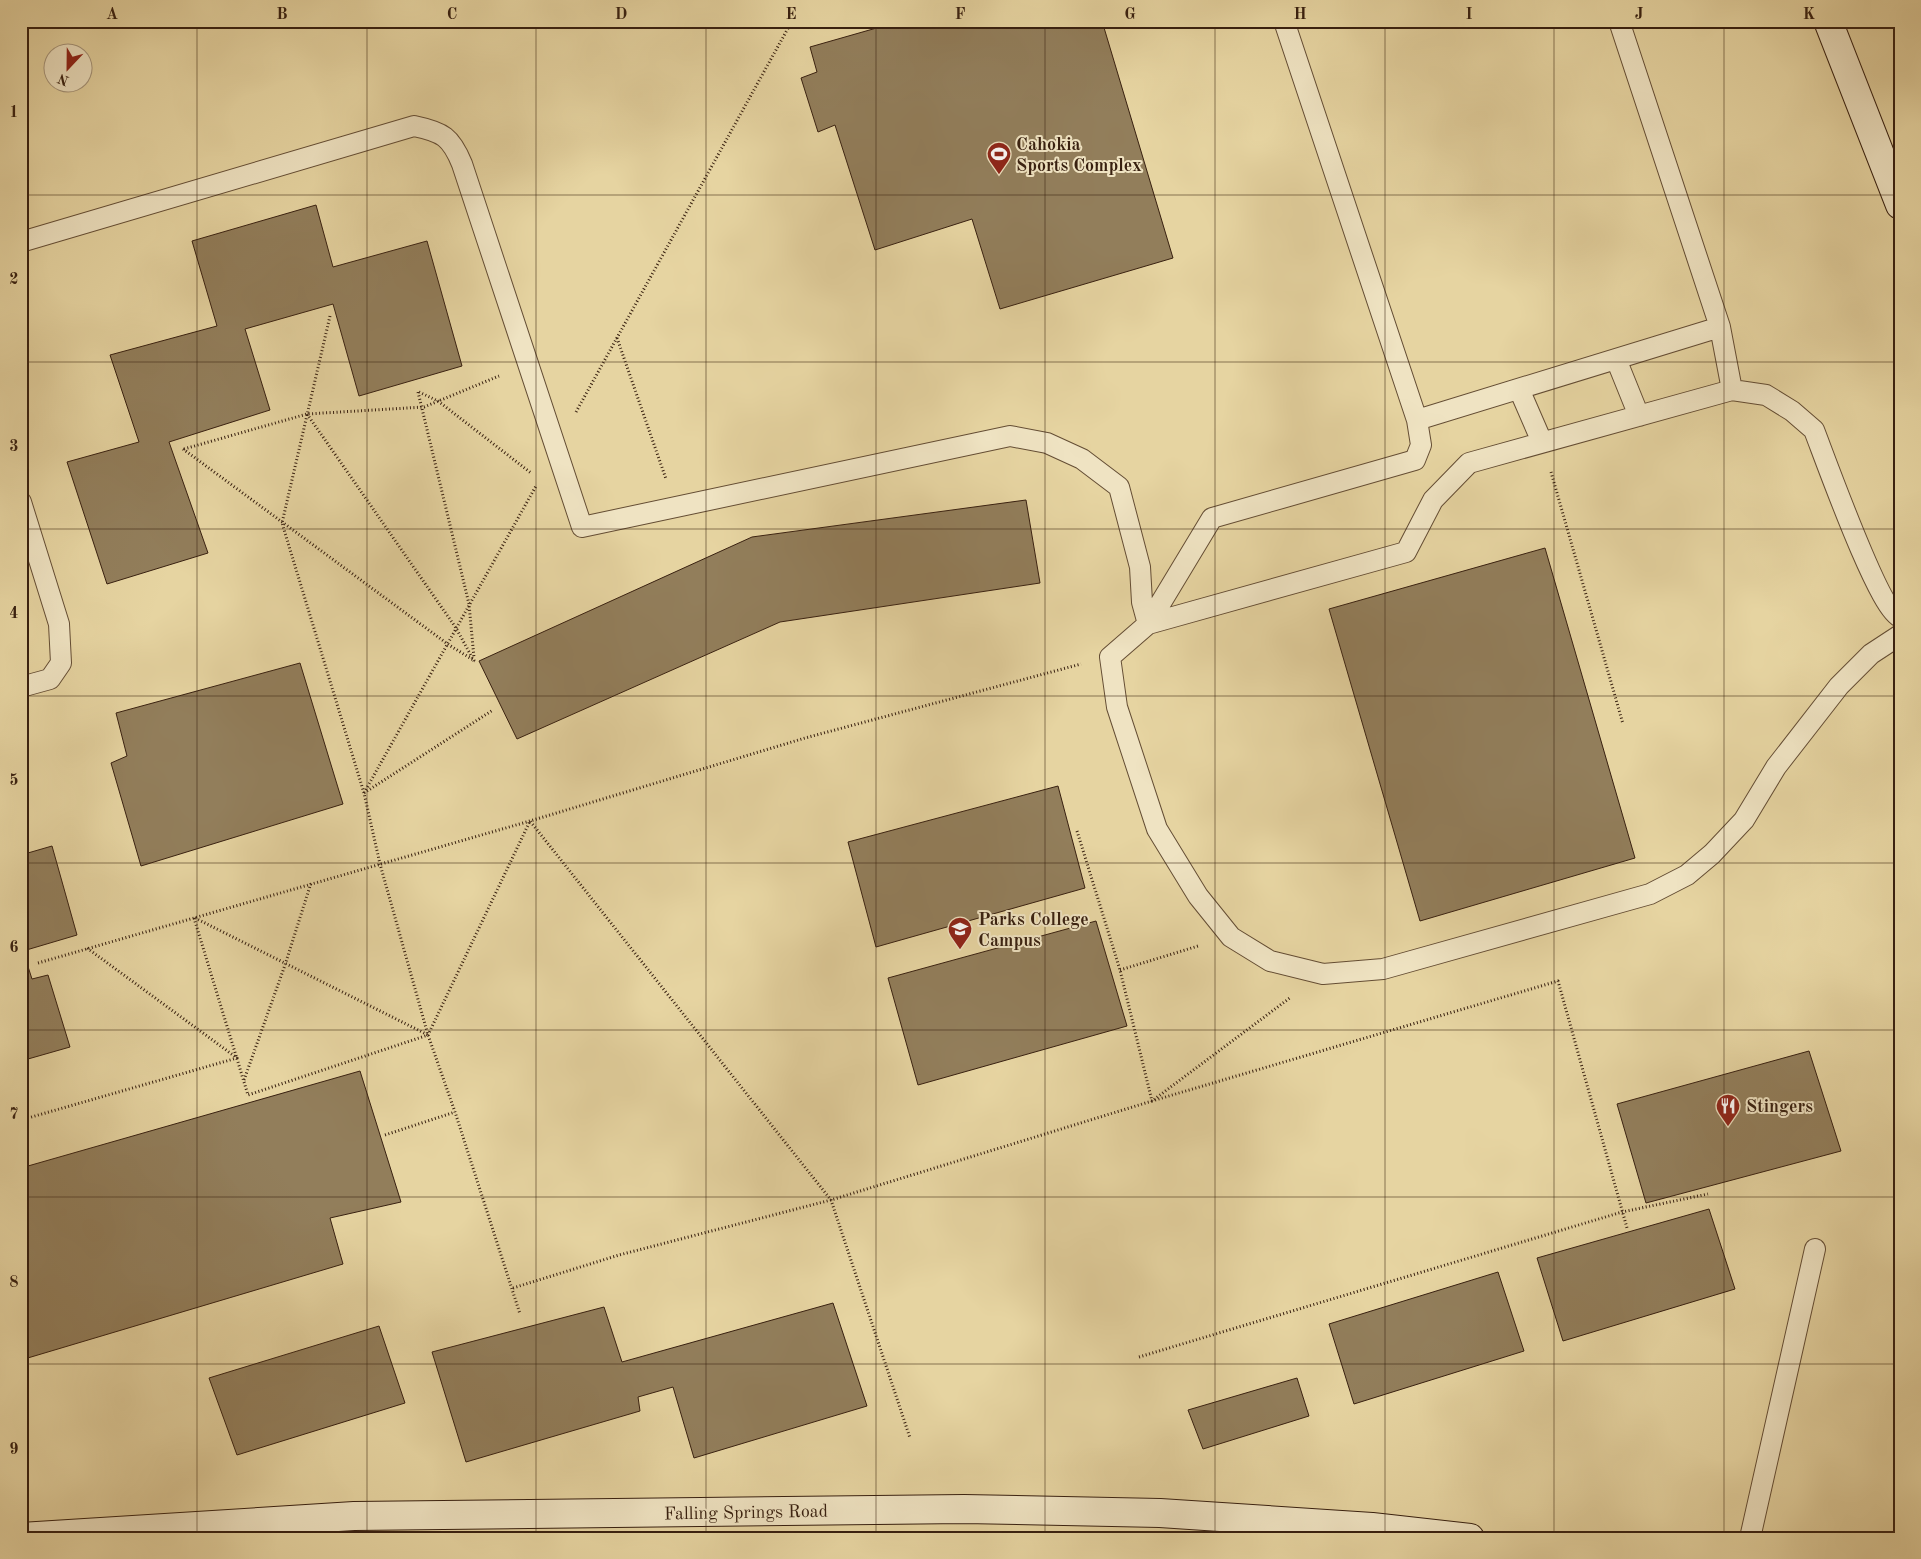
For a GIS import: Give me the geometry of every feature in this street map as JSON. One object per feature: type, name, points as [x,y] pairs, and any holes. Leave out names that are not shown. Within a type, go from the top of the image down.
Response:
[{"type":"street","points":[[1828,21],[1900,205]]},
{"type":"street","name":"Falling Springs Road","points":[[21,1537],[354,1516],[964,1509],[1160,1513],[1372,1527],[1470,1538]]},
{"type":"lane","points":[[1284,21],[1417,420],[1421,445],[1415,460],[1212,518],[1148,624],[1110,656],[1117,707],[1157,829],[1198,896],[1230,936],[1270,961],[1322,974],[1383,969],[1650,894],[1687,875],[1712,854],[1744,820],[1776,767],[1839,686],[1871,654],[1900,635]]},
{"type":"lane","points":[[1619,21],[1720,327],[1732,390]]},
{"type":"lane","points":[[21,242],[414,126],[433,130],[453,143],[462,164],[529,364],[555,451],[582,527],[1010,436],[1048,443],[1082,459],[1119,487],[1140,566],[1142,602],[1148,624]]},
{"type":"lane","points":[[1417,420],[1720,327]]},
{"type":"lane","points":[[1616,358],[1639,416]]},
{"type":"lane","points":[[1519,389],[1542,442]]},
{"type":"lane","points":[[1148,624],[1406,552],[1433,500],[1468,463],[1732,390],[1766,395],[1792,411],[1814,430],[1878,590],[1894,615],[1900,617]]},
{"type":"lane","points":[[21,502],[59,624],[61,663],[50,679],[21,687]]},
{"type":"lane","points":[[1750,1538],[1815,1249]]},
{"type":"path","points":[[364,794],[792,21]]},
{"type":"path","points":[[330,316],[282,523],[364,794],[380,864],[428,1035],[455,1112],[520,1314]]},
{"type":"path","points":[[617,338],[668,483]]},
{"type":"path","points":[[475,662],[448,645],[183,449],[307,414],[424,407],[529,364]]},
{"type":"path","points":[[475,662],[470,604],[424,407],[418,392],[438,401],[540,479]]},
{"type":"path","points":[[307,414],[456,628],[475,662]]},
{"type":"path","points":[[1542,442],[1623,724]]},
{"type":"path","points":[[38,963],[311,882],[530,821],[805,738],[1110,656]]},
{"type":"path","points":[[364,794],[493,710]]},
{"type":"path","points":[[194,918],[248,1095],[428,1035],[530,821]]},
{"type":"path","points":[[530,821],[831,1200],[910,1438]]},
{"type":"path","points":[[1077,831],[1120,970],[1152,1101]]},
{"type":"path","points":[[244,1081],[285,965],[311,882]]},
{"type":"path","points":[[194,918],[428,1035]]},
{"type":"path","points":[[1120,970],[1230,936]]},
{"type":"path","points":[[86,948],[237,1058]]},
{"type":"path","points":[[1152,1101],[1322,974]]},
{"type":"path","points":[[513,1288],[619,1255],[831,1200],[1152,1101],[1558,980],[1627,1228]]},
{"type":"path","points":[[21,1120],[237,1058]]},
{"type":"path","points":[[385,1135],[455,1112]]},
{"type":"path","points":[[1139,1357],[1622,1212],[1708,1194]]},
{"type":"building","name":"Cahokia Sports Complex","points":[[901,21],[1102,21],[1173,258],[1000,309],[972,219],[875,250],[835,125],[818,132],[801,78],[817,72],[810,47]]},
{"type":"building","points":[[316,205],[333,267],[427,241],[462,366],[359,396],[333,304],[245,329],[270,410],[169,442],[208,553],[107,584],[67,462],[139,442],[110,355],[217,326],[192,241]]},
{"type":"building","points":[[1026,500],[1040,583],[780,622],[517,739],[479,661],[752,537]]},
{"type":"building","points":[[1545,548],[1635,858],[1420,921],[1329,609]]},
{"type":"building","points":[[300,663],[343,804],[141,866],[111,763],[127,756],[116,713]]},
{"type":"building","points":[[1058,786],[1085,888],[876,947],[848,842]]},
{"type":"building","points":[[52,846],[77,935],[23,951],[32,979],[48,975],[70,1047],[21,1061],[21,855]]},
{"type":"building","points":[[1096,921],[1127,1026],[918,1085],[888,978]]},
{"type":"building","name":"Stingers","points":[[1809,1051],[1841,1151],[1646,1203],[1617,1104]]},
{"type":"building","points":[[360,1071],[401,1202],[330,1218],[343,1264],[21,1360],[21,1168]]},
{"type":"building","points":[[1709,1209],[1735,1289],[1563,1341],[1537,1258]]},
{"type":"building","points":[[1498,1272],[1524,1351],[1354,1404],[1329,1324]]},
{"type":"building","points":[[833,1303],[867,1406],[694,1458],[673,1387],[638,1397],[640,1411],[466,1462],[432,1352],[604,1307],[622,1362]]},
{"type":"building","points":[[379,1326],[405,1403],[237,1455],[209,1378]]},
{"type":"building","points":[[1297,1378],[1309,1416],[1203,1449],[1188,1410]]},
{"type":"place","name":"Cahokia Sports Complex","points":[[999,175]]},
{"type":"place","name":"Parks College Campus","points":[[960,950]]},
{"type":"place","name":"Stingers","points":[[1728,1127]]}]
